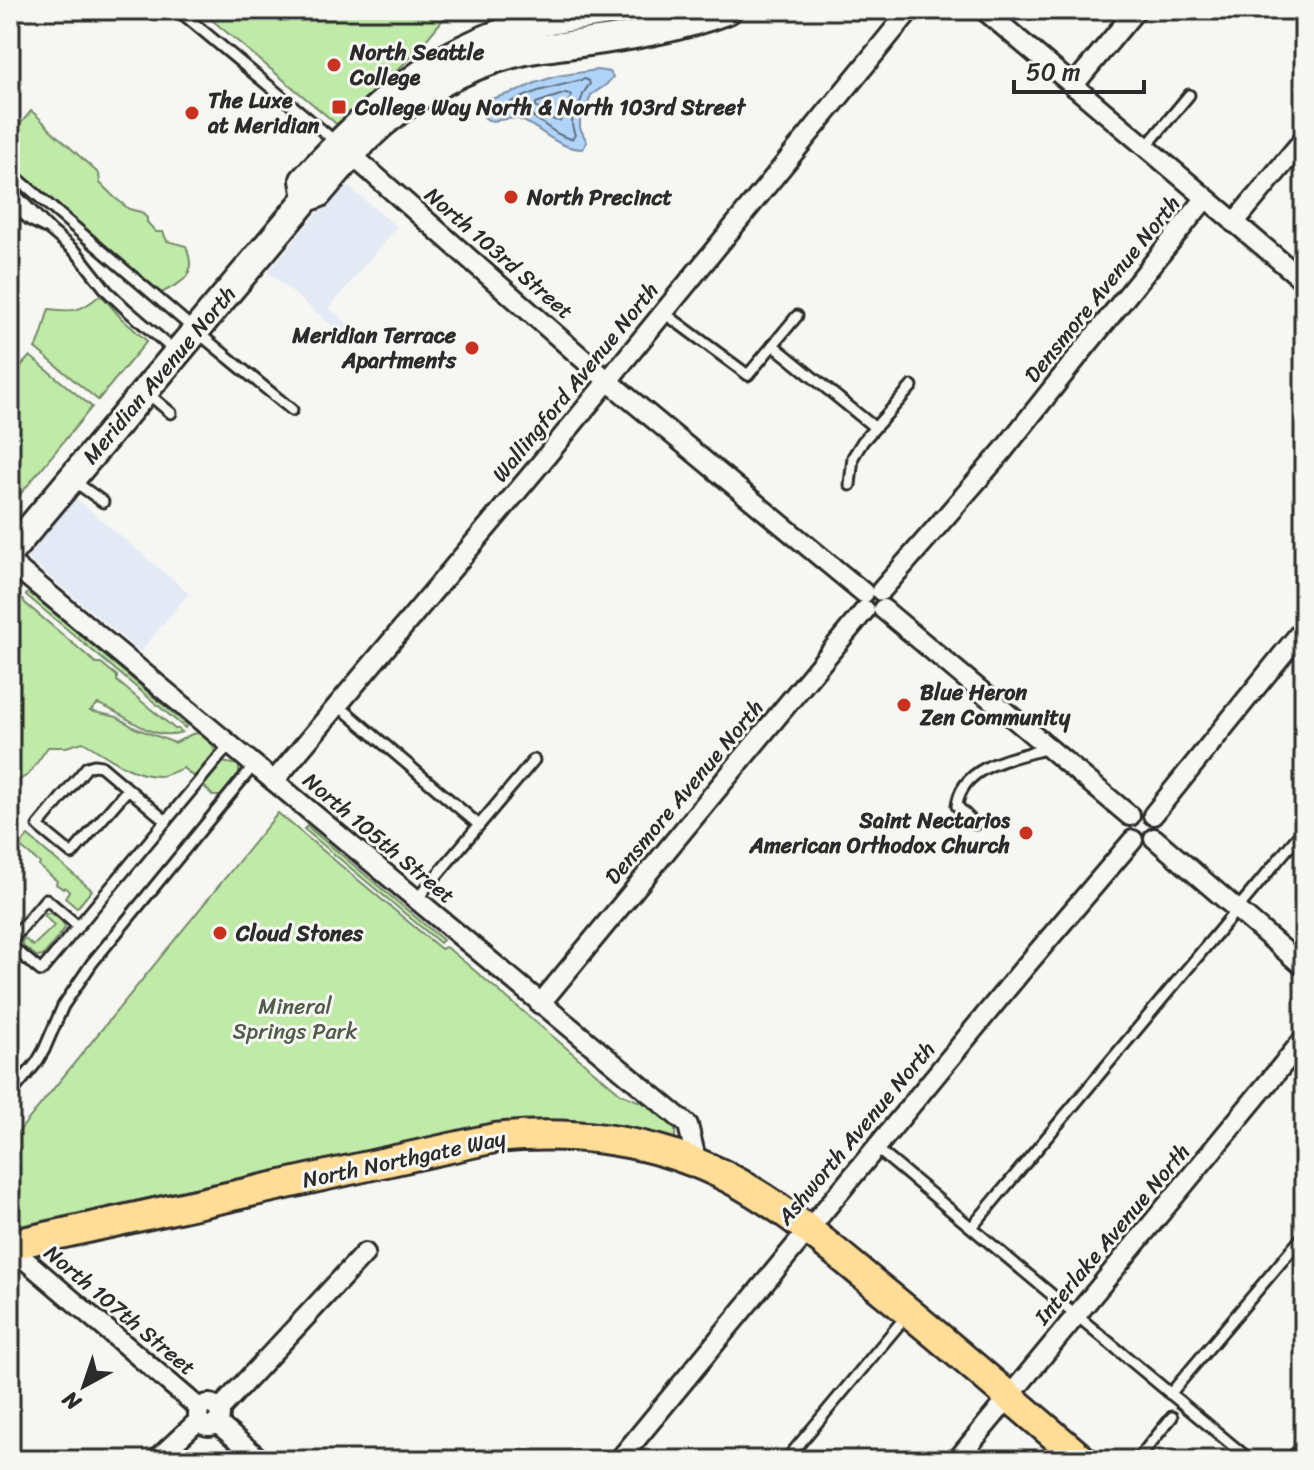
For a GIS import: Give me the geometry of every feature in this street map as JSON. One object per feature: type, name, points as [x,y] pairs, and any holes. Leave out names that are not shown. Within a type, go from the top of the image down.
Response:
[{"type":"main road","name":"North Northgate Way","points":[[10,1246],[495,1138],[553,1134],[612,1139],[697,1163],[751,1190],[808,1230],[1083,1460]]},
{"type":"street","points":[[345,149],[384,100],[422,72],[462,49],[532,24],[622,10]]},
{"type":"street","points":[[345,149],[378,129],[428,90],[483,63],[529,50],[682,26],[728,10]]},
{"type":"street","name":"Wallingford Avenue North","points":[[274,781],[608,381],[910,10]]},
{"type":"street","points":[[984,10],[1304,281]]},
{"type":"street","points":[[1073,86],[1136,10]]},
{"type":"street","points":[[1234,223],[1304,139]]},
{"type":"street","name":"Meridian Avenue North","points":[[10,552],[307,198],[318,194],[345,149]]},
{"type":"street","name":"North 103rd Street","points":[[345,149],[608,381],[1130,816]]},
{"type":"street","name":"Densmore Avenue North","points":[[540,1004],[873,601],[1002,452],[1205,199]]},
{"type":"street","name":"North 105th Street","points":[[10,562],[688,1125],[697,1163]]},
{"type":"street","points":[[1153,815],[1304,628]]},
{"type":"street","points":[[1141,811],[1153,815],[1159,828],[1154,838],[1144,843],[1133,840],[1126,828],[1130,816],[1141,811]]},
{"type":"street","points":[[1154,838],[1304,967]]},
{"type":"street","name":"Ashworth Avenue North","points":[[619,1460],[1133,840]]},
{"type":"street","name":"Interlake Avenue North","points":[[957,1460],[1304,1039]]},
{"type":"street","name":"North 107th Street","points":[[10,1246],[261,1460]]},
{"type":"street","points":[[156,1460],[208,1415],[365,1253]]},
{"type":"street","points":[[1296,1460],[1304,1451]]},
{"type":"lane","name":"North 103rd Street","points":[[178,10],[345,149]]},
{"type":"lane","points":[[1145,148],[1189,95]]},
{"type":"lane","points":[[10,172],[292,410]]},
{"type":"lane","points":[[10,189],[77,253],[107,291],[177,353]]},
{"type":"lane","points":[[10,203],[30,220],[51,231]]},
{"type":"lane","points":[[663,312],[748,375],[797,316]]},
{"type":"lane","points":[[773,345],[874,427]]},
{"type":"lane","points":[[850,485],[853,457],[863,441],[912,386]]},
{"type":"lane","points":[[145,391],[171,413]]},
{"type":"lane","points":[[71,479],[103,502]]},
{"type":"lane","points":[[338,705],[479,825]]},
{"type":"lane","points":[[78,926],[46,899],[10,944],[41,971],[230,744]]},
{"type":"lane","points":[[975,824],[957,806],[964,786],[979,771],[1049,748]]},
{"type":"lane","points":[[416,900],[534,760]]},
{"type":"lane","points":[[10,1095],[37,1062],[63,1006],[92,963],[254,765]]},
{"type":"lane","points":[[128,789],[72,854],[38,826],[90,766],[101,766],[166,821]]},
{"type":"lane","points":[[972,1227],[1304,829]]},
{"type":"lane","points":[[876,1148],[1250,1460]]},
{"type":"lane","points":[[1170,1394],[1304,1235]]},
{"type":"lane","points":[[786,1460],[909,1313]]},
{"type":"lane","points":[[1137,1460],[1172,1417]]},
{"type":"shaded area","points":[[343,182],[397,227],[329,308],[367,340],[360,349],[268,272]]},
{"type":"shaded area","points":[[75,498],[189,593],[140,652],[26,557]]},
{"type":"green space","name":"North Seattle College","points":[[200,10],[451,10],[416,52],[340,127]]},
{"type":"green space","points":[[31,111],[99,174],[100,183],[114,197],[129,209],[141,212],[156,232],[163,232],[167,241],[186,246],[190,271],[183,280],[161,293],[10,164],[10,136]]},
{"type":"green space","points":[[99,296],[147,341],[98,400],[35,348],[49,309],[76,310]]},
{"type":"green space","points":[[30,356],[92,407],[10,507],[10,378]]},
{"type":"green space","points":[[29,592],[187,725],[185,728],[26,595]]},
{"type":"green space","points":[[19,598],[182,732],[160,734],[98,704],[90,711],[117,717],[135,728],[175,743],[200,733],[213,744],[216,761],[239,765],[239,785],[230,796],[213,796],[183,768],[162,776],[139,773],[83,742],[66,747],[48,747],[29,774],[10,786],[10,605]]},
{"type":"green space","name":"Mineral Springs Park","points":[[278,813],[441,949],[449,949],[621,1094],[664,1116],[674,1126],[675,1140],[585,1122],[493,1123],[10,1228],[10,1142]]},
{"type":"green space","points":[[307,826],[443,940],[440,943],[304,829]]},
{"type":"green space","points":[[28,836],[92,890],[77,908],[65,898],[69,891],[56,884],[57,881],[39,866],[40,863],[19,846]]},
{"type":"green space","points":[[47,913],[58,918],[65,928],[43,956],[38,957],[22,942],[24,938],[33,946],[54,926],[44,915]]},
{"type":"water","points":[[597,70],[610,72],[613,77],[591,95],[580,119],[580,128],[587,142],[583,149],[565,146],[521,120],[510,118],[494,121],[481,113],[484,104],[491,99],[557,76]]},
{"type":"place","name":"North Seattle College","points":[[334,65]]},
{"type":"place","name":"College Way North & North 103rd Street","points":[[339,107]]},
{"type":"place","name":"The Luxe at Meridian","points":[[192,113]]},
{"type":"place","name":"North Precinct","points":[[511,197]]},
{"type":"place","name":"Meridian Terrace Apartments","points":[[472,348]]},
{"type":"place","name":"Blue Heron Zen Community","points":[[904,705]]},
{"type":"place","name":"Saint Nectarios American Orthodox Church","points":[[1026,833]]},
{"type":"place","name":"Cloud Stones","points":[[220,933]]}]
